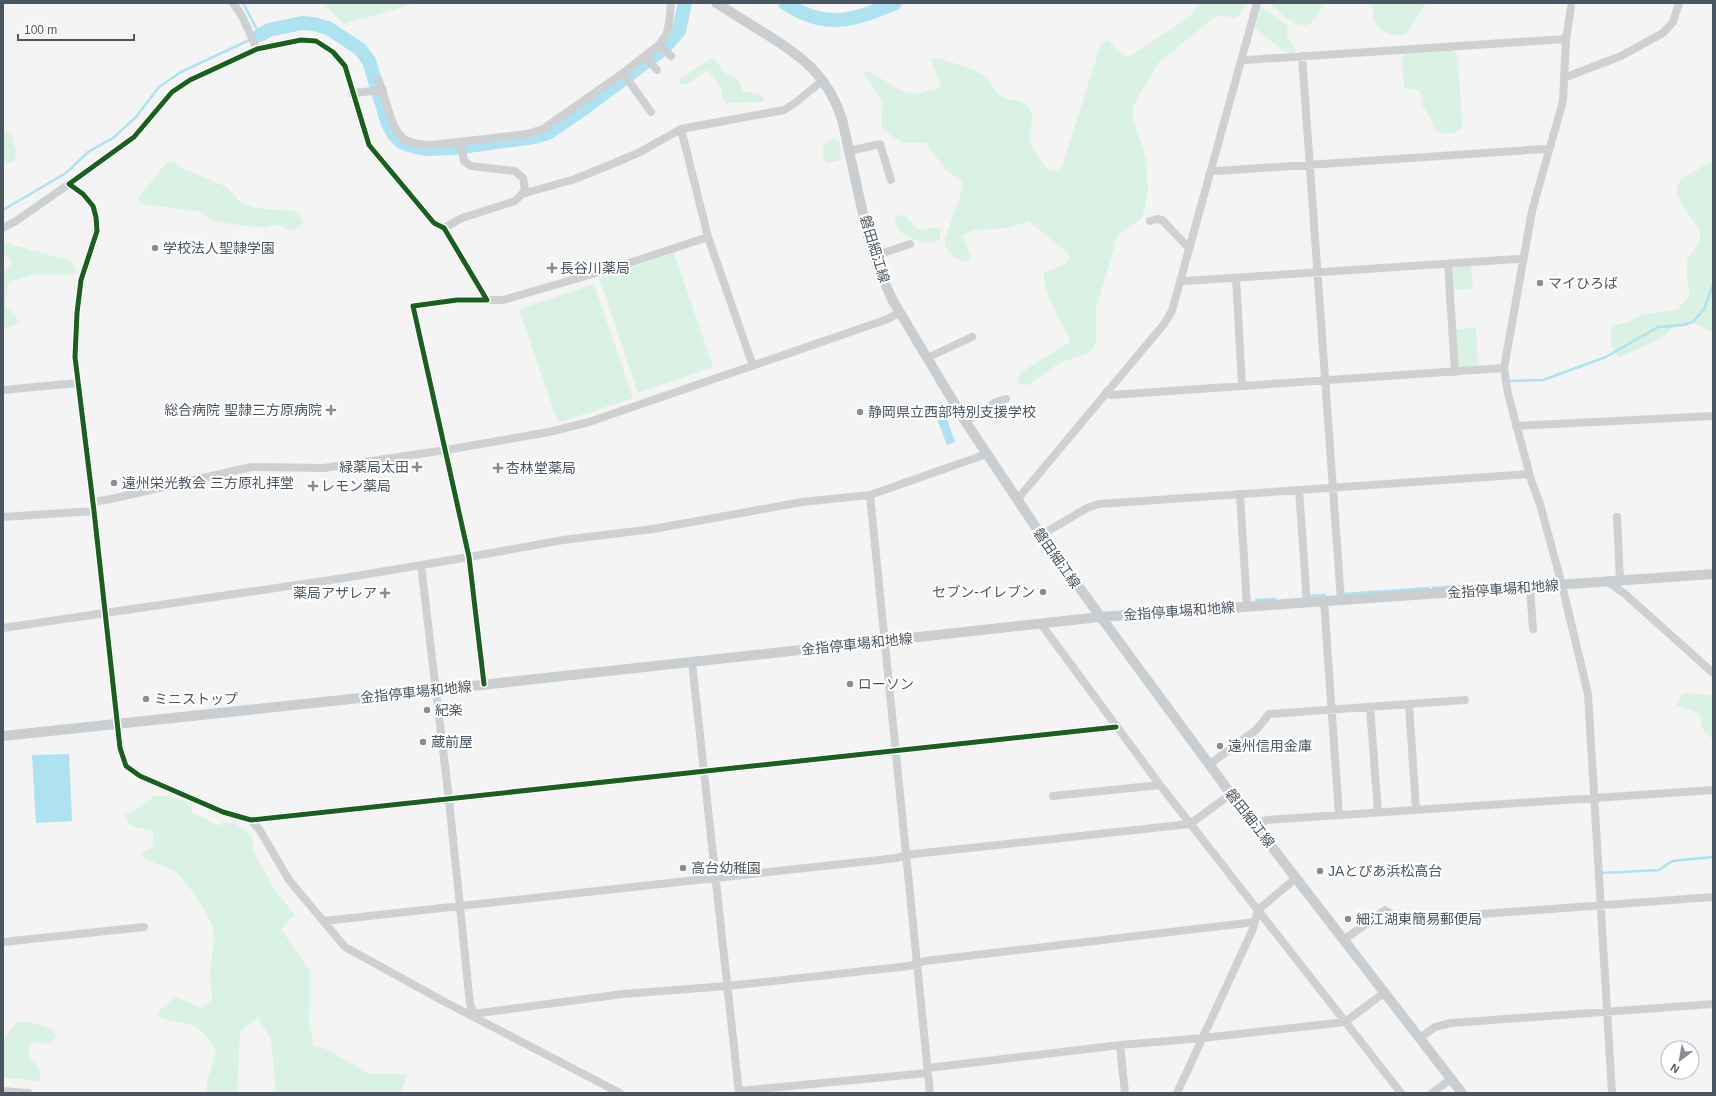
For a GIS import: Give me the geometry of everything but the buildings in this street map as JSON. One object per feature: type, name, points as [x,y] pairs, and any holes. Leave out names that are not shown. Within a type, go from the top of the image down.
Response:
[{"type":"main road","name":"磐田細江線","points":[[716,3],[798,55],[813,68],[823,80],[831,92],[839,110],[874,256],[882,279],[965,421],[1041,535],[1100,617],[1231,794],[1345,939],[1462,1093]]},
{"type":"main road","name":"金指停車場和地線","points":[[3,736],[118,725],[1100,617],[1713,574]]},
{"type":"street","points":[[233,3],[254,40],[257,49]]},
{"type":"street","points":[[378,79],[395,126],[404,138],[416,144],[432,145],[461,143],[527,134],[543,129],[623,73],[659,45],[666,35],[669,24],[671,3]]},
{"type":"street","points":[[1016,498],[1021,495],[1168,318],[1175,304],[1257,3]]},
{"type":"street","points":[[1564,76],[1569,76],[1616,58],[1663,33],[1673,22],[1679,3]]},
{"type":"street","points":[[1571,7],[1566,39],[1563,101],[1533,206],[1504,368],[1507,392],[1529,474],[1540,504],[1562,585],[1588,694],[1612,1093]]},
{"type":"street","points":[[1242,58],[1247,60],[1566,39]]},
{"type":"street","points":[[3,228],[16,221],[134,137],[172,92],[190,80],[257,49],[301,40],[316,41],[333,52],[345,66],[369,145],[434,223],[444,228],[487,300]]},
{"type":"street","points":[[659,45],[671,56]]},
{"type":"street","points":[[646,56],[657,70]]},
{"type":"street","points":[[1302,56],[1341,600]]},
{"type":"street","points":[[623,73],[651,112]]},
{"type":"street","points":[[522,194],[575,179],[640,152],[681,129],[784,110],[823,80]]},
{"type":"street","points":[[352,93],[383,90]]},
{"type":"street","points":[[681,129],[708,237],[753,366]]},
{"type":"street","points":[[444,228],[462,218],[516,201],[525,190],[523,178],[515,171],[471,166],[464,161],[461,143]]},
{"type":"street","points":[[849,151],[880,144],[891,180]]},
{"type":"street","points":[[1212,169],[1217,171],[1543,149],[1549,150]]},
{"type":"street","points":[[69,184],[83,194],[94,206],[96,217],[97,231],[84,265],[80,286],[75,357],[106,614],[120,748],[126,766],[140,776],[223,812],[251,820],[449,800],[1116,726]]},
{"type":"street","points":[[1150,221],[1160,218],[1187,246],[1190,247]]},
{"type":"street","points":[[484,684],[469,558],[413,306],[457,300],[503,300],[623,265],[708,237]]},
{"type":"street","points":[[874,256],[910,244]]},
{"type":"street","points":[[1182,280],[1236,278],[1517,259],[1523,260]]},
{"type":"street","points":[[1448,264],[1455,372]]},
{"type":"street","points":[[1236,278],[1242,386]]},
{"type":"street","points":[[93,502],[251,467],[324,468],[446,450],[549,432],[589,422],[753,366],[888,318],[900,312]]},
{"type":"street","points":[[927,358],[972,337]]},
{"type":"street","points":[[1107,392],[1111,395],[1504,368]]},
{"type":"street","points":[[3,390],[78,383]]},
{"type":"street","points":[[965,421],[996,402],[1006,399]]},
{"type":"street","points":[[1516,426],[1713,416]]},
{"type":"street","points":[[3,628],[106,614],[469,558],[562,540],[653,529],[802,502],[870,495],[986,453]]},
{"type":"street","points":[[1041,535],[1087,508],[1095,505],[1529,474]]},
{"type":"street","points":[[1299,490],[1307,602]]},
{"type":"street","points":[[1240,494],[1247,606]]},
{"type":"street","points":[[870,495],[883,641],[930,1093]]},
{"type":"street","points":[[3,517],[94,511]]},
{"type":"street","points":[[1617,517],[1620,580]]},
{"type":"street","points":[[421,565],[449,800],[470,1004],[473,1012],[472,1015]]},
{"type":"street","points":[[1607,581],[1625,594],[1713,673]]},
{"type":"street","points":[[1530,587],[1533,629]]},
{"type":"street","points":[[1324,601],[1339,815]]},
{"type":"street","points":[[1041,624],[1160,785],[1401,1093]]},
{"type":"street","points":[[692,662],[739,1092],[928,1070],[1120,1044],[1203,1038],[1345,1022],[1385,992]]},
{"type":"street","points":[[1210,764],[1256,730],[1269,714],[1465,700]]},
{"type":"street","points":[[1409,704],[1416,810]]},
{"type":"street","points":[[1370,707],[1378,812]]},
{"type":"street","points":[[1053,796],[1160,785]]},
{"type":"street","points":[[1257,826],[1266,820],[1713,790]]},
{"type":"street","points":[[324,921],[1190,824],[1231,794]]},
{"type":"street","points":[[251,820],[259,829],[289,880],[345,947],[370,962],[620,1093]]},
{"type":"street","points":[[1177,1093],[1255,922],[1258,910],[1296,878]]},
{"type":"street","points":[[1345,939],[1385,910],[1400,920],[1713,897]]},
{"type":"street","points":[[472,1015],[480,1012],[623,994],[727,986],[909,966],[917,962],[1255,922]]},
{"type":"street","points":[[3,942],[144,927]]},
{"type":"street","points":[[1420,1038],[1435,1027],[1451,1023],[1713,1004]]},
{"type":"street","points":[[1120,1044],[1125,1093]]},
{"type":"street","points":[[1432,1093],[1451,1079]]},
{"type":"street","points":[[3,1091],[28,1093]]},
{"type":"green space","points":[[417,3],[344,24],[323,4]]},
{"type":"green space","points":[[1199,3],[1247,3],[1239,15],[1235,18],[1219,15],[1215,17],[1158,63],[1133,106],[1132,115],[1146,159],[1148,188],[1146,202],[1142,218],[1119,234],[1116,240],[1096,309],[1096,343],[1092,350],[1086,354],[1061,362],[1028,385],[1022,385],[1017,380],[1020,373],[1069,342],[1069,337],[1056,314],[1044,281],[1044,272],[1057,268],[1066,263],[1069,256],[1067,252],[1028,221],[1008,228],[976,230],[964,234],[963,238],[971,258],[967,262],[951,254],[946,247],[945,238],[963,188],[962,182],[945,169],[926,143],[903,143],[885,131],[881,125],[883,103],[864,74],[867,71],[870,72],[902,91],[918,94],[937,89],[941,85],[931,61],[933,57],[981,73],[987,78],[1000,95],[1008,99],[1024,103],[1030,109],[1032,117],[1030,142],[1032,147],[1046,167],[1050,170],[1058,171],[1062,166],[1101,44],[1107,40],[1124,57],[1130,56],[1185,20],[1192,14]]},
{"type":"green space","points":[[1270,3],[1325,3],[1313,21],[1307,25],[1303,25],[1292,22]]},
{"type":"green space","points":[[1372,3],[1426,3],[1408,32],[1395,35],[1385,32],[1377,27],[1373,18]]},
{"type":"green space","points":[[1262,7],[1288,26],[1287,36],[1296,50],[1294,53],[1285,52],[1255,28],[1259,9]]},
{"type":"green space","points":[[1452,50],[1456,53],[1458,59],[1462,128],[1453,133],[1441,133],[1435,131],[1433,122],[1422,105],[1420,91],[1415,89],[1407,89],[1404,87],[1402,60],[1405,53]]},
{"type":"green space","points":[[712,58],[717,62],[723,72],[738,79],[743,91],[762,96],[764,99],[762,102],[726,103],[723,99],[721,88],[708,70],[686,85],[680,84],[679,81],[681,78]]},
{"type":"green space","points":[[3,131],[12,136],[16,150],[15,161],[3,164]]},
{"type":"green space","points":[[834,138],[839,142],[841,158],[838,161],[827,163],[824,159],[822,147]]},
{"type":"green space","points":[[1713,160],[1713,333],[1692,322],[1676,325],[1660,339],[1620,357],[1617,355],[1612,343],[1611,333],[1613,326],[1628,322],[1641,315],[1678,309],[1689,296],[1687,262],[1701,236],[1697,226],[1679,198],[1677,192],[1678,185],[1682,179]]},
{"type":"green space","points":[[167,162],[173,162],[181,168],[227,187],[240,202],[256,208],[294,211],[299,214],[303,222],[297,229],[293,230],[289,230],[280,225],[273,225],[267,228],[246,226],[213,221],[201,212],[142,204],[139,197]]},
{"type":"green space","points":[[899,215],[905,216],[917,228],[920,229],[940,228],[939,240],[927,243],[920,242],[906,236],[894,220]]},
{"type":"green space","points":[[3,242],[71,261],[77,272],[65,275],[34,274],[9,282],[5,305],[20,322],[11,327],[3,328],[3,271],[11,265],[12,260],[3,253]]},
{"type":"green space","points":[[674,253],[713,367],[638,393],[599,278]]},
{"type":"green space","points":[[1471,265],[1473,289],[1452,290],[1452,266]]},
{"type":"green space","points":[[594,284],[633,398],[558,423],[519,309]]},
{"type":"green space","points":[[1476,328],[1478,367],[1459,368],[1457,366],[1455,329]]},
{"type":"green space","points":[[1684,693],[1713,695],[1713,740],[1701,727],[1700,714],[1676,705]]},
{"type":"green space","points":[[155,796],[169,796],[192,804],[191,812],[219,826],[223,822],[234,823],[252,835],[254,852],[274,889],[295,915],[281,929],[310,971],[309,1024],[314,1046],[329,1050],[368,1074],[407,1074],[401,1093],[276,1093],[271,1039],[257,1017],[240,1032],[237,1093],[206,1093],[208,1077],[216,1051],[214,1047],[206,1036],[196,1027],[169,1021],[156,1014],[175,997],[201,1008],[212,1000],[210,975],[213,929],[204,909],[183,879],[175,871],[148,860],[140,853],[154,846],[153,831],[128,824],[125,815],[136,810]]},
{"type":"green space","points":[[18,1022],[30,1022],[52,1029],[56,1036],[50,1044],[31,1042],[28,1052],[30,1058],[39,1068],[41,1082],[3,1078],[3,1041]]},
{"type":"water","points":[[945,413],[955,442],[947,445],[936,416]]},
{"type":"water","points":[[69,754],[72,821],[36,823],[32,755]]},
{"type":"waterway","points":[[3,210],[66,173],[88,152],[113,138],[136,117],[159,87],[181,72],[260,35],[243,3]]},
{"type":"waterway","points":[[260,35],[269,30],[302,23],[328,28],[360,49],[369,61],[388,124],[394,135],[403,143],[416,147],[428,149],[454,148],[534,137],[548,133],[586,107],[662,50],[679,31],[685,3]]},
{"type":"waterway","points":[[785,3],[813,17],[826,20],[852,18],[895,3]]},
{"type":"waterway","points":[[1509,381],[1543,380],[1606,357],[1658,327],[1683,325],[1693,322],[1704,309],[1713,285]]},
{"type":"waterway","points":[[1433,588],[1554,580]]},
{"type":"waterway","points":[[1344,594],[1429,588]]},
{"type":"waterway","points":[[1309,596],[1325,595]]},
{"type":"waterway","points":[[1256,600],[1275,599]]},
{"type":"waterway","points":[[1603,873],[1659,870],[1672,861],[1713,857]]},
{"type":"cycle path","points":[[484,684],[469,557],[413,306],[457,300],[487,300],[444,228],[434,223],[369,145],[345,66],[333,52],[316,41],[301,40],[257,49],[190,80],[172,92],[134,137],[69,184],[83,194],[93,206],[96,217],[97,231],[81,280],[77,313],[75,357],[94,511],[120,748],[126,766],[140,776],[223,812],[251,820],[1116,727]]},
{"type":"place","name":"学校法人聖隷学園","points":[[155,248]]},
{"type":"place","name":"長谷川薬局","points":[[552,268]]},
{"type":"place","name":"マイひろば","points":[[1540,283]]},
{"type":"place","name":"総合病院 聖隷三方原病院","points":[[331,410]]},
{"type":"place","name":"静岡県立西部特別支援学校","points":[[860,412]]},
{"type":"place","name":"緑薬局太田","points":[[417,467]]},
{"type":"place","name":"杏林堂薬局","points":[[498,468]]},
{"type":"place","name":"遠州栄光教会 三方原礼拝堂","points":[[114,483]]},
{"type":"place","name":"レモン薬局","points":[[313,486]]},
{"type":"place","name":"セブン-イレブン","points":[[1043,592]]},
{"type":"place","name":"薬局アザレア","points":[[385,593]]},
{"type":"place","name":"ローソン","points":[[850,684]]},
{"type":"place","name":"ミニストップ","points":[[146,699]]},
{"type":"place","name":"紀楽","points":[[427,710]]},
{"type":"place","name":"蔵前屋","points":[[423,742]]},
{"type":"place","name":"遠州信用金庫","points":[[1220,746]]},
{"type":"place","name":"高台幼稚園","points":[[683,868]]},
{"type":"place","name":"JAとぴあ浜松高台","points":[[1320,871]]},
{"type":"place","name":"細江湖東簡易郵便局","points":[[1348,919]]}]
